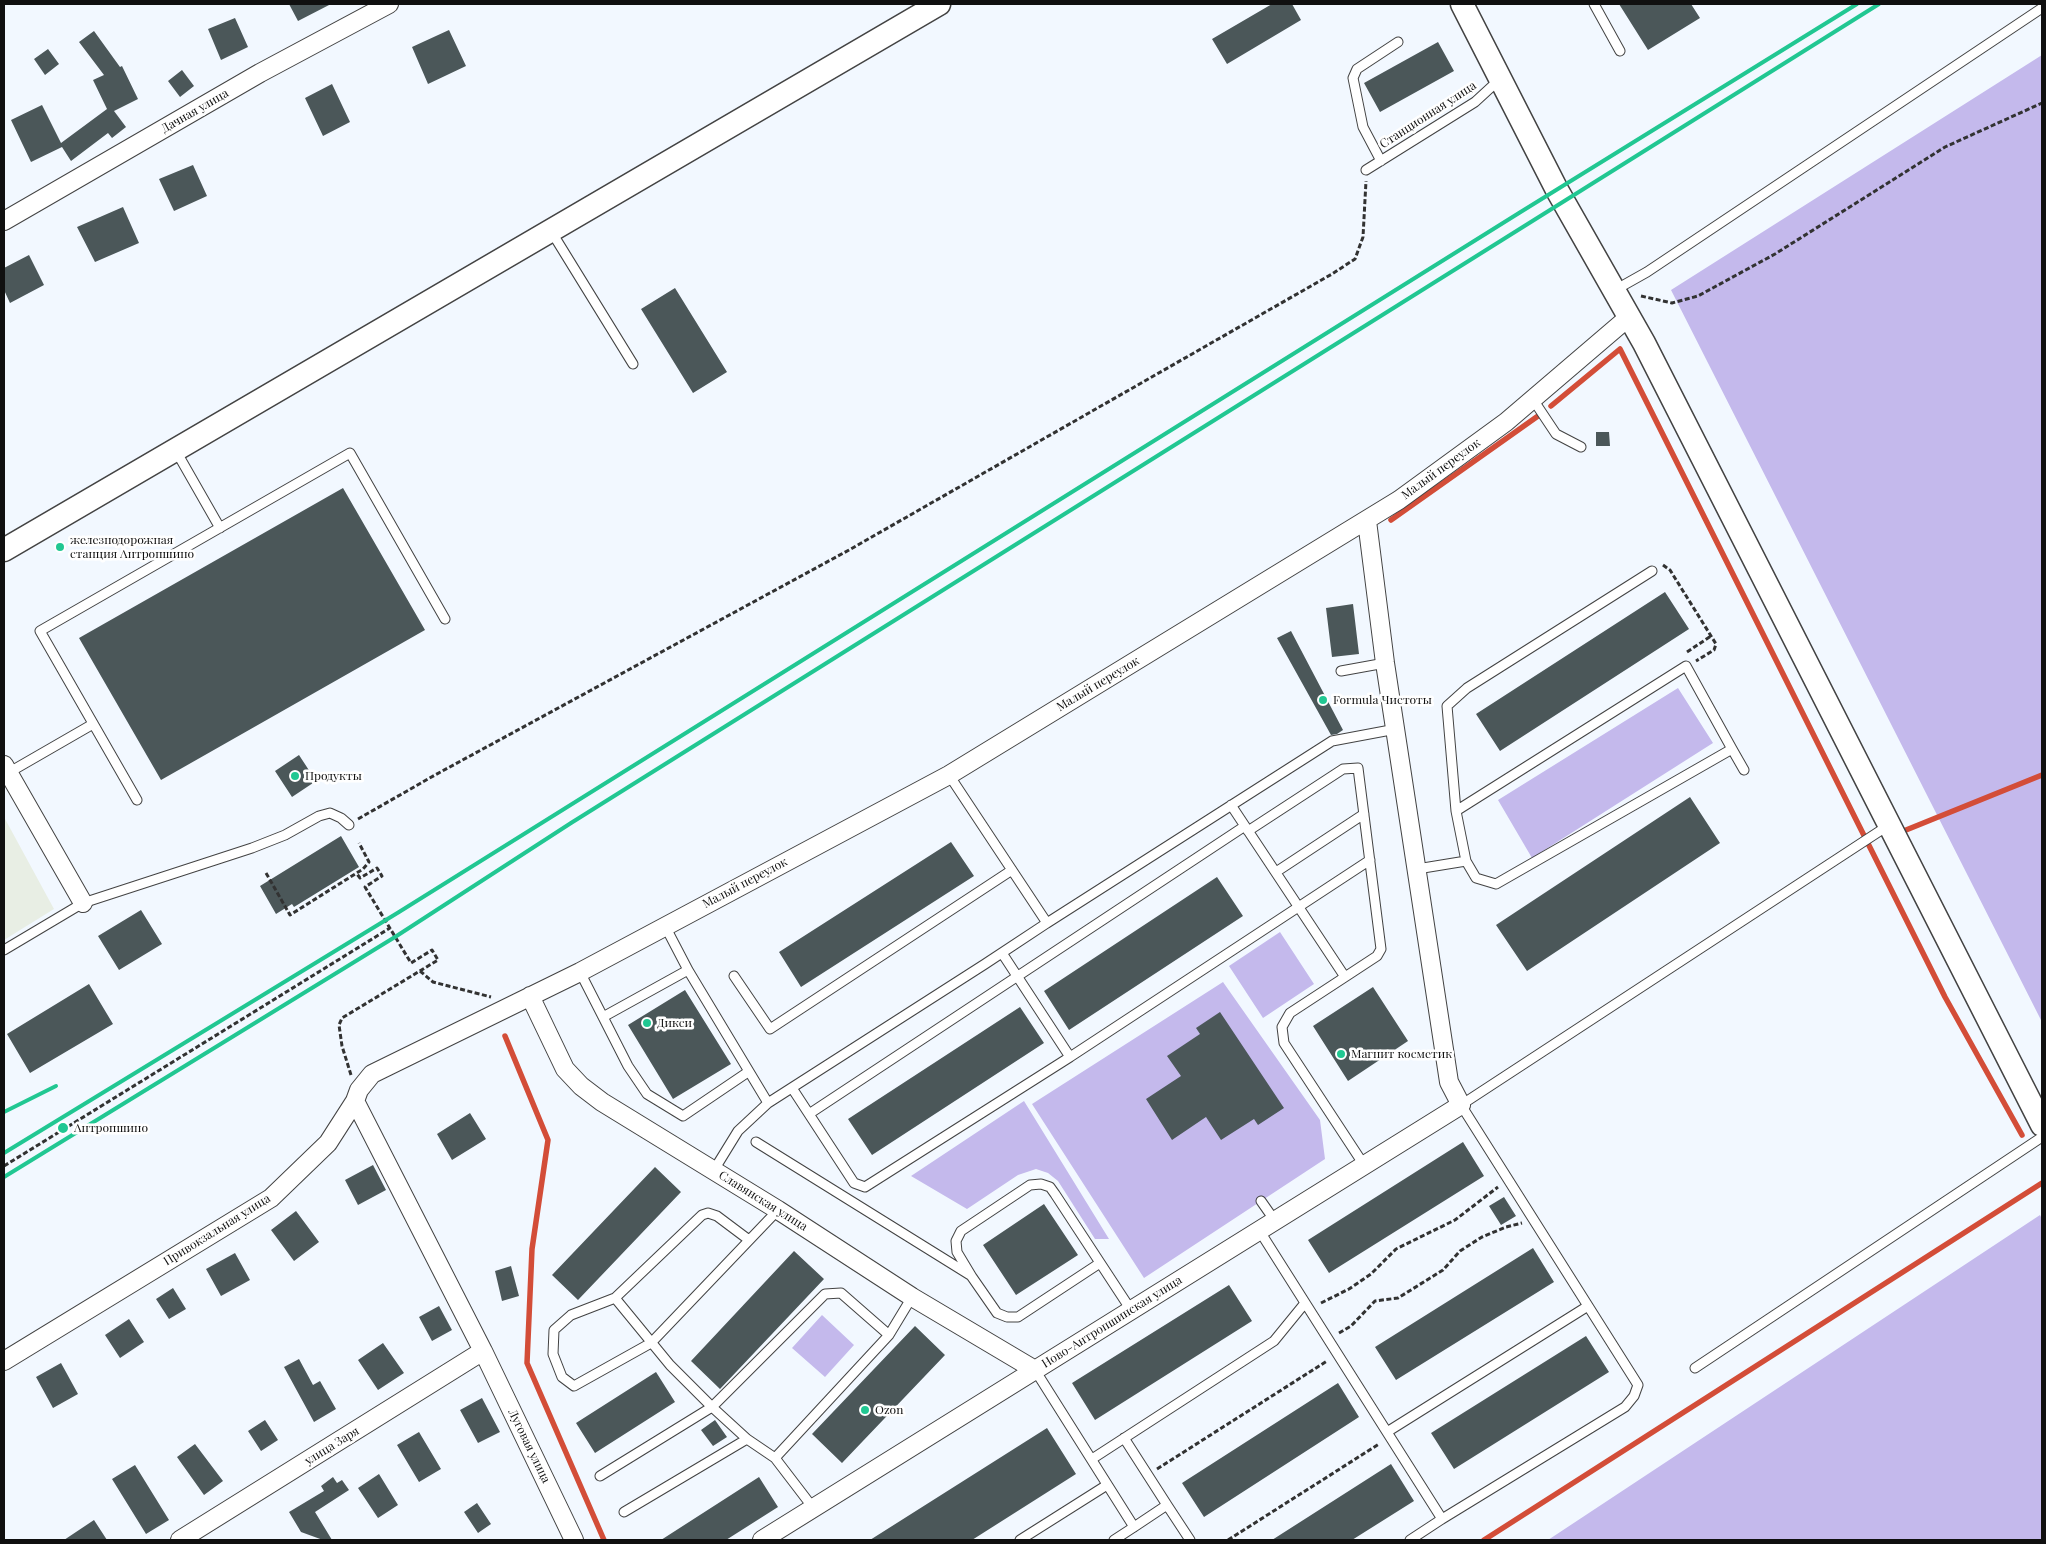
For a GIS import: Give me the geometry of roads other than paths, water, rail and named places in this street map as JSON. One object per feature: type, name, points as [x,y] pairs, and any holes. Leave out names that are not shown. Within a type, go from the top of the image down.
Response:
[{"type":"street","name":"Дачная улица","points":[[4,221],[260,73],[389,4]]},
{"type":"street","points":[[4,550],[939,4]]},
{"type":"street","points":[[1462,4],[1557,190],[1630,316],[2042,1125]]},
{"type":"street","name":"Малый переулок","points":[[530,996],[580,972],[948,775],[1367,521],[1506,422],[1630,316]]},
{"type":"street","points":[[1367,521],[1385,663],[1448,1082],[1461,1104]]},
{"type":"street","points":[[6,769],[83,903]]},
{"type":"street","name":"Привокзальная улица","points":[[4,1361],[271,1198],[328,1143],[372,1074],[530,996]]},
{"type":"street","name":"Славянская улица","points":[[530,996],[565,1069],[581,1086],[602,1102],[1034,1370]]},
{"type":"street","name":"Луговая улица","points":[[357,1095],[574,1540]]},
{"type":"street","name":"Ново-Антропшинская улица","points":[[762,1540],[1461,1104]]},
{"type":"street","name":"улица Заря","points":[[180,1540],[483,1351]]},
{"type":"lane","points":[[1594,4],[1620,51]]},
{"type":"lane","points":[[1614,290],[1647,272],[2042,8]]},
{"type":"lane","points":[[1381,161],[1363,127],[1353,78],[1357,69],[1398,42]]},
{"type":"lane","name":"Станционная улица","points":[[1366,170],[1475,102],[1501,79]]},
{"type":"lane","points":[[551,231],[632,364]]},
{"type":"lane","points":[[1532,398],[1556,434],[1581,447]]},
{"type":"lane","points":[[176,450],[220,528]]},
{"type":"lane","points":[[137,800],[40,631],[350,453],[445,619]]},
{"type":"lane","points":[[1652,571],[1468,688],[1447,706],[1456,812],[1466,862],[1476,878],[1496,884],[1732,749]]},
{"type":"lane","points":[[1341,671],[1385,663]]},
{"type":"lane","points":[[1456,812],[1686,666],[1744,770]]},
{"type":"lane","points":[[6,769],[93,724]]},
{"type":"lane","points":[[714,1170],[738,1132],[768,1103],[1332,741],[1396,729]]},
{"type":"lane","points":[[809,1114],[1017,976],[1247,829],[1343,769],[1358,768],[1381,949],[1377,956],[1290,1013],[1282,1027],[1284,1043],[1364,1165]]},
{"type":"lane","points":[[948,775],[1047,923]]},
{"type":"lane","points":[[1231,805],[1344,977]]},
{"type":"lane","points":[[4,950],[83,903],[285,836],[319,816],[330,813],[341,818],[348,825]]},
{"type":"lane","points":[[1276,872],[1364,814]]},
{"type":"lane","points":[[1410,1540],[1442,1518],[1625,1406],[1634,1396],[1638,1385],[1461,1104],[1889,825]]},
{"type":"lane","points":[[856,1203],[865,1187],[1070,1057],[1370,860]]},
{"type":"lane","points":[[1417,869],[1466,862]]},
{"type":"lane","points":[[734,976],[770,1029],[1012,870]]},
{"type":"lane","points":[[665,926],[688,970],[768,1103]]},
{"type":"lane","points":[[1002,953],[1070,1057]]},
{"type":"lane","points":[[603,1017],[688,970]]},
{"type":"lane","points":[[580,972],[628,1066],[647,1094],[683,1116],[748,1072]]},
{"type":"lane","points":[[792,1088],[854,1183],[865,1187]]},
{"type":"lane","points":[[1695,1368],[2042,1137]]},
{"type":"lane","points":[[756,1142],[972,1277]]},
{"type":"lane","points":[[1100,1263],[1018,1317],[1007,1317],[997,1313],[972,1277],[957,1252],[956,1241],[961,1231],[1030,1185],[1041,1184],[1050,1187],[1131,1310]]},
{"type":"lane","points":[[1261,1201],[1275,1221]]},
{"type":"lane","points":[[749,1240],[716,1216],[708,1213],[702,1216],[615,1298],[572,1315],[554,1330],[553,1354],[562,1377],[574,1386],[651,1343],[778,1210]]},
{"type":"lane","points":[[1259,1230],[1442,1518]]},
{"type":"lane","points":[[600,1476],[712,1407],[824,1294],[841,1293],[889,1335]]},
{"type":"lane","points":[[775,1458],[889,1335],[912,1296]]},
{"type":"lane","points":[[615,1298],[651,1343],[712,1407],[747,1439],[775,1458],[814,1509]]},
{"type":"lane","points":[[1092,1459],[1274,1340],[1307,1306]]},
{"type":"lane","points":[[1389,1434],[1588,1306]]},
{"type":"lane","points":[[1034,1370],[1134,1526]]},
{"type":"lane","points":[[1124,1438],[1190,1540]]},
{"type":"lane","points":[[624,1512],[747,1439]]},
{"type":"lane","points":[[1020,1540],[1107,1485]]},
{"type":"lane","points":[[1114,1540],[1167,1505]]},
{"type":"waterway","points":[[1551,406],[1620,349],[1945,997],[2022,1135]]},
{"type":"waterway","points":[[1391,520],[1538,416]]},
{"type":"waterway","points":[[1906,830],[2042,775]]},
{"type":"waterway","points":[[505,1036],[548,1140],[532,1249],[527,1363],[604,1540]]},
{"type":"waterway","points":[[1484,1540],[2042,1183]]},
{"type":"railway","points":[[4,1153],[399,912],[1857,4]]},
{"type":"railway","points":[[4,1177],[395,937],[571,823],[1879,4]]},
{"type":"railway","points":[[4,1112],[56,1086]]},
{"type":"place","name":"железнодорожная станция Антропшино","points":[[60,547]]},
{"type":"place","name":"Formula Чистоты","points":[[1323,700]]},
{"type":"place","name":"Продукты","points":[[295,776]]},
{"type":"place","name":"Дикси","points":[[647,1023]]},
{"type":"place","name":"Магнит косметик","points":[[1341,1054]]},
{"type":"place","name":"Антропшино","points":[[63,1128]]},
{"type":"place","name":"Ozon","points":[[865,1410]]}]
